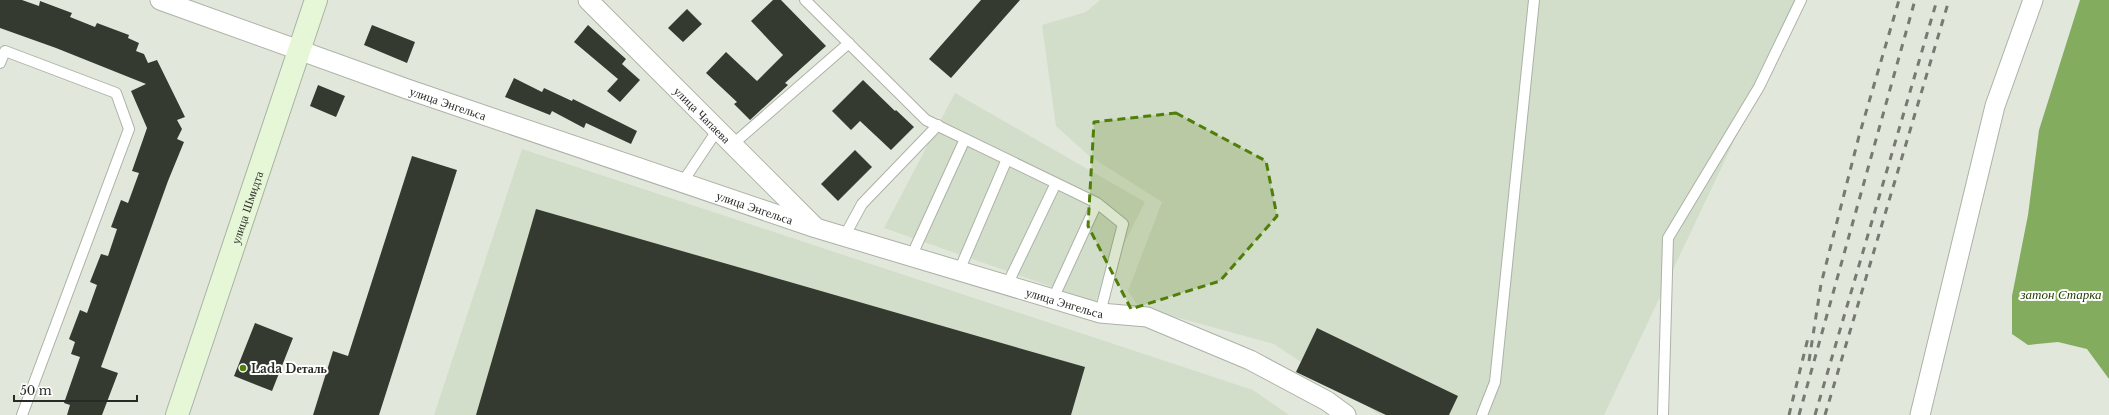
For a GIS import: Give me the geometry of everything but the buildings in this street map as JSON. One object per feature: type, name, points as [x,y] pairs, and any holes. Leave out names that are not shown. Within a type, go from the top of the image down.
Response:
[{"type":"main road","name":"улица Шмидта","points":[[177,415],[316,0]]},
{"type":"street","name":"улица Энгельса","points":[[160,0],[299,49],[407,90],[844,237],[1100,313],[1147,317],[1250,360],[1327,401],[1346,415]]},
{"type":"street","name":"улица Чапаева","points":[[588,0],[816,228]]},
{"type":"street","points":[[1920,415],[1995,106],[2033,0]]},
{"type":"lane","points":[[805,0],[926,120],[1097,203],[1123,224],[1100,313]]},
{"type":"lane","points":[[1482,415],[1495,382],[1534,0]]},
{"type":"lane","points":[[1663,415],[1668,238],[1759,87],[1801,0]]},
{"type":"lane","points":[[732,144],[849,43]]},
{"type":"lane","points":[[0,63],[5,51],[116,93],[129,129],[22,415]]},
{"type":"lane","points":[[844,237],[862,204],[938,125]]},
{"type":"lane","points":[[682,183],[718,129]]},
{"type":"lane","points":[[911,257],[965,139]]},
{"type":"lane","points":[[959,271],[1007,159]]},
{"type":"lane","points":[[1007,285],[1056,183]]},
{"type":"lane","points":[[1053,299],[1097,203]]},
{"type":"highlighted area","points":[[1176,113],[1266,161],[1277,216],[1220,281],[1131,309],[1088,226],[1094,122]]},
{"type":"shaded area","points":[[1100,0],[1801,0],[1604,415],[1380,415],[1274,344],[1139,307],[1128,291],[1162,202],[1088,155],[1056,126],[1042,25],[1086,12]]},
{"type":"shaded area","points":[[955,93],[1145,202],[1095,302],[884,228]]},
{"type":"shaded area","points":[[522,149],[1253,390],[1289,415],[434,415]]},
{"type":"water","name":"затон Старка","points":[[2080,0],[2109,0],[2109,379],[2087,349],[2058,342],[2028,345],[2012,334],[2012,296],[2028,215],[2039,130]]},
{"type":"railway","points":[[1809,361],[1821,284],[1859,136],[1899,0]]},
{"type":"railway","points":[[1799,415],[1915,0]]},
{"type":"railway","points":[[1815,415],[1937,0]]},
{"type":"railway","points":[[1825,415],[1949,0]]},
{"type":"railway","points":[[1789,415],[1808,338]]},
{"type":"place","name":"Lada Dеталь","points":[[243,368]]}]
